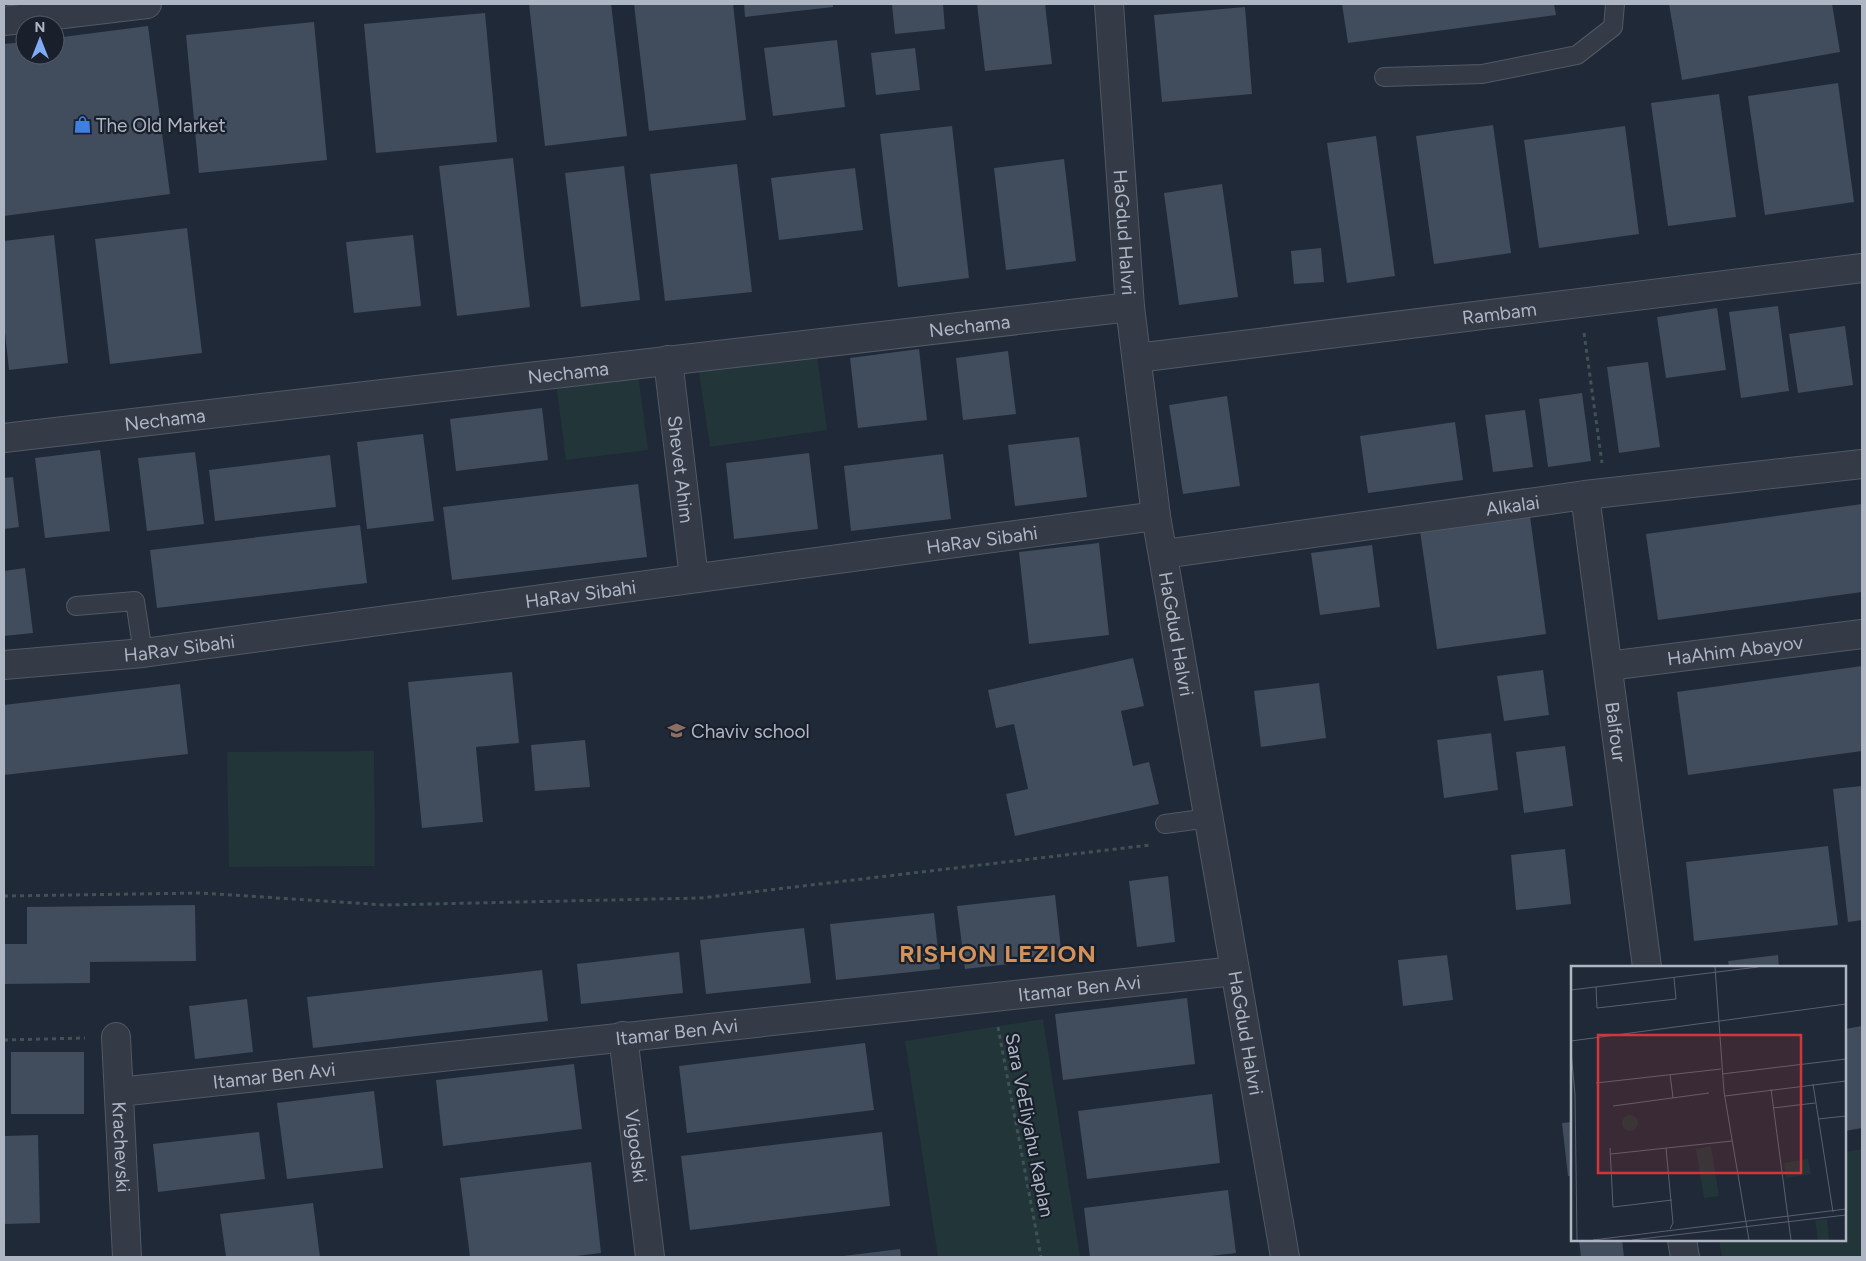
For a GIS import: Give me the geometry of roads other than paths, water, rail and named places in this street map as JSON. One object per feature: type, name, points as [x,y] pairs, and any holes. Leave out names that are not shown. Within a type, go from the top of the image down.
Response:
[{"type":"street","points":[[4,20],[147,4]]},
{"type":"street","name":"HaGdud HaIvri","points":[[1109,4],[1130,307],[1156,516],[1285,1257]]},
{"type":"street","name":"Rambam","points":[[1137,358],[1862,268]]},
{"type":"street","name":"Nechama","points":[[4,438],[1130,307]]},
{"type":"street","name":"Shevet Ahim","points":[[668,360],[694,578]]},
{"type":"street","name":"Alkalai","points":[[1164,554],[1596,494],[1862,464]]},
{"type":"street","name":"Balfour","points":[[1596,494],[1608,666],[1647,966]]},
{"type":"street","name":"HaRav Sibahi","points":[[4,665],[143,653],[1156,516]]},
{"type":"street","name":"HaAhim Abayov","points":[[1608,666],[1862,634]]},
{"type":"street","name":"Itamar Ben Avi","points":[[119,1092],[1235,971]]},
{"type":"street","name":"Vigodski","points":[[623,1036],[650,1257]]},
{"type":"street","name":"Krachevski","points":[[116,1037],[126,1257]]},
{"type":"street","points":[[1682,1241],[1685,1257]]},
{"type":"lane","points":[[1384,77],[1482,74],[1577,55],[1613,27],[1615,4]]},
{"type":"lane","points":[[76,606],[135,601],[143,653]]},
{"type":"lane","points":[[1165,824],[1209,818]]},
{"type":"place","name":"The Old Market","points":[[82,125]]},
{"type":"place","name":"Chaviv school","points":[[677,731]]},
{"type":"district","name":"RISHON LEZION","points":[[998,954]]}]
